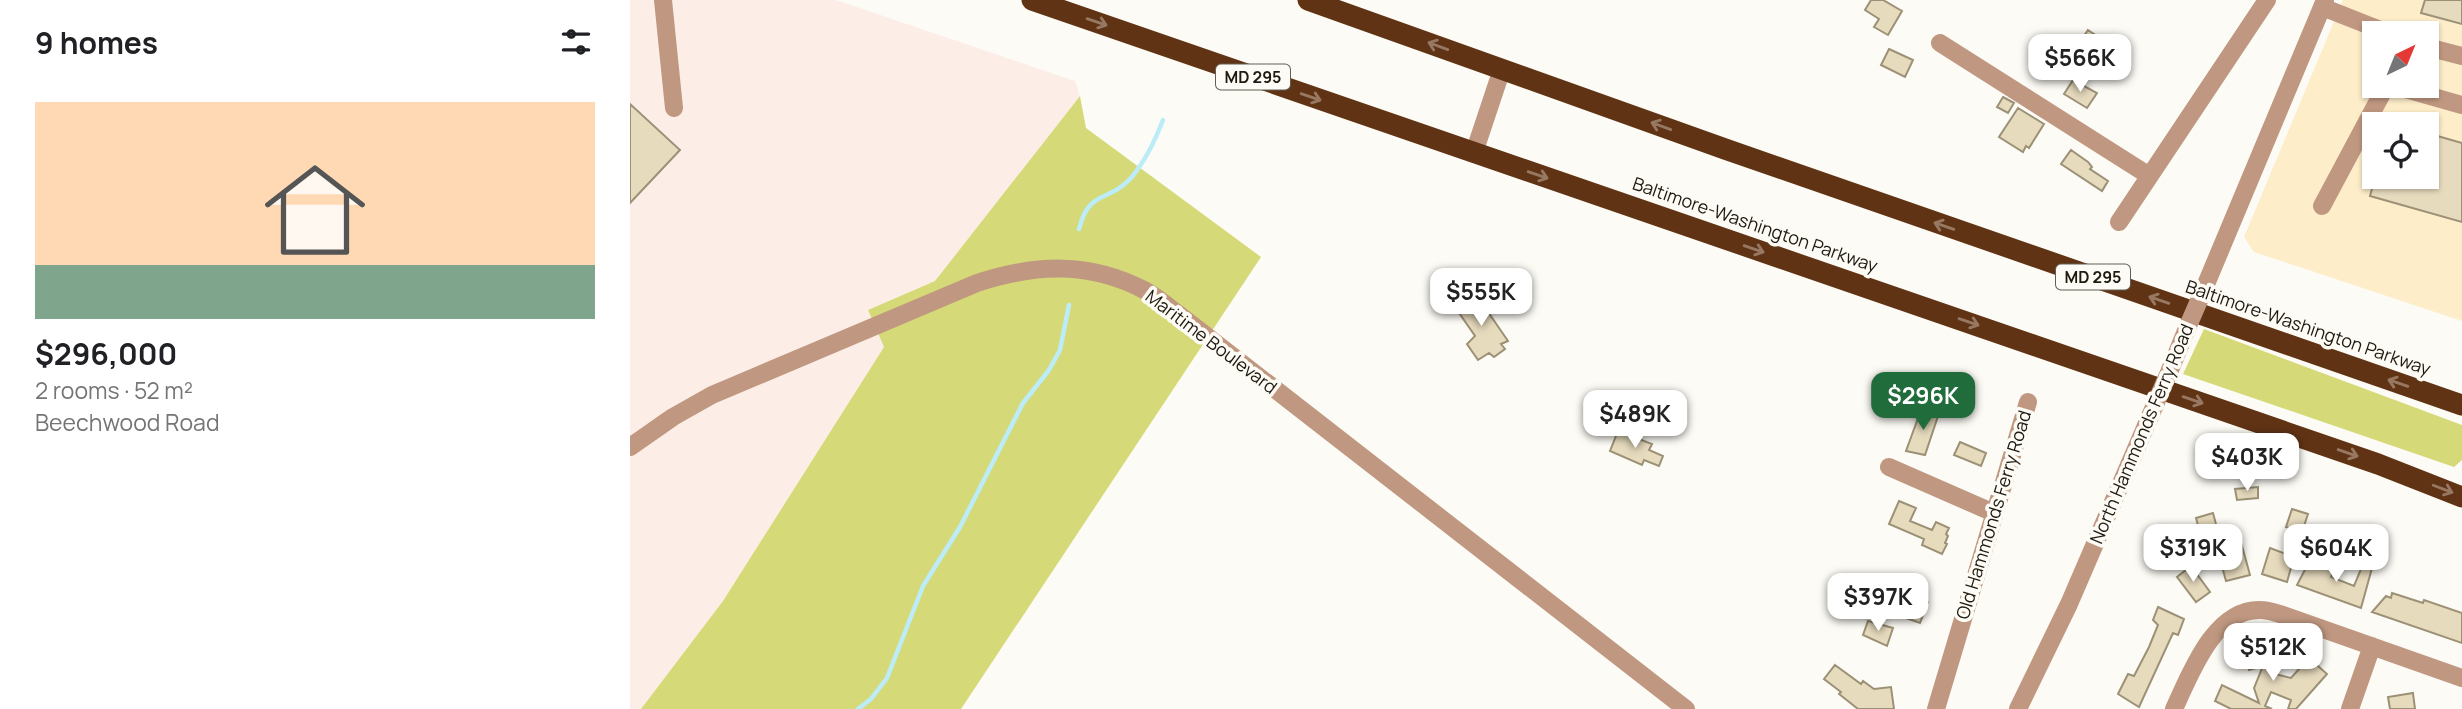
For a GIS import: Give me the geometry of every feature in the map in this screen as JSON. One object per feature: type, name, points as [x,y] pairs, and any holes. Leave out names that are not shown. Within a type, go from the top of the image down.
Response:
[{"type":"highway","name":"Baltimore-Washington Parkway","points":[[1032,0],[2378,464],[2462,496]]},
{"type":"highway","name":"Baltimore-Washington Parkway","points":[[1308,0],[1725,149],[2462,405]]},
{"type":"street","points":[[663,0],[674,108]]},
{"type":"street","points":[[2119,222],[2267,0]]},
{"type":"street","points":[[2323,4],[2362,21]]},
{"type":"street","name":"North Hammonds Ferry Road","points":[[2018,709],[2069,604],[2323,4]]},
{"type":"street","points":[[1940,43],[2148,175]]},
{"type":"street","points":[[2440,50],[2462,56]]},
{"type":"street","points":[[1474,153],[1502,69]]},
{"type":"street","points":[[2322,206],[2380,98]]},
{"type":"street","points":[[2437,98],[2462,105]]},
{"type":"street","name":"Maritime Boulevard","points":[[630,447],[673,417],[712,395],[977,282],[1009,272],[1041,267],[1077,269],[1115,277],[1147,291],[1181,316],[1686,709]]},
{"type":"street","name":"Old Hammonds Ferry Road","points":[[1936,709],[2028,402]]},
{"type":"street","points":[[1889,467],[1994,513]]},
{"type":"street","points":[[2174,709],[2204,647],[2213,636],[2242,614],[2260,610],[2283,615],[2462,678]]},
{"type":"street","points":[[2350,709],[2372,646]]},
{"type":"shaded area","points":[[630,0],[836,0],[1075,81],[1080,96],[935,281],[868,310],[884,347],[723,601],[641,709],[630,709]]},
{"type":"shaded area","points":[[2343,0],[2462,0],[2462,321],[2254,252],[2244,237]]},
{"type":"green space","points":[[1080,96],[1086,128],[1261,257],[961,709],[641,709],[723,601],[884,347],[868,310],[935,281]]},
{"type":"green space","points":[[2204,329],[2462,425],[2462,460],[2454,467],[2183,374]]},
{"type":"building","points":[[1871,0],[1883,0],[1902,11],[1888,35],[1874,27],[1879,19],[1865,10]]},
{"type":"building","points":[[2425,0],[2462,0],[2462,24],[2421,13]]},
{"type":"building","points":[[2088,30],[2100,38],[2102,35],[2127,46],[2117,65],[2080,42]]},
{"type":"building","points":[[1889,49],[1913,60],[1905,77],[1881,65]]},
{"type":"building","points":[[2073,80],[2097,93],[2087,108],[2064,94]]},
{"type":"building","points":[[2003,97],[2014,103],[2008,113],[1997,107]]},
{"type":"building","points":[[630,104],[680,150],[630,203]]},
{"type":"building","points":[[2018,108],[2044,124],[2029,148],[2026,146],[2023,152],[1999,137]]},
{"type":"building","points":[[2439,136],[2462,143],[2462,222],[2370,196],[2372,189],[2439,189]]},
{"type":"building","points":[[2071,150],[2088,162],[2092,167],[2090,169],[2108,181],[2102,191],[2061,164]]},
{"type":"building","points":[[1475,293],[1508,341],[1501,344],[1505,349],[1494,357],[1489,353],[1478,360],[1467,344],[1475,336],[1455,307]]},
{"type":"building","points":[[1921,410],[1939,413],[1925,455],[1906,451]]},
{"type":"building","points":[[1618,431],[1652,444],[1649,450],[1663,456],[1659,466],[1644,460],[1642,465],[1610,451]]},
{"type":"building","points":[[1960,442],[1986,453],[1981,466],[1954,455]]},
{"type":"building","points":[[2258,487],[2258,498],[2237,500],[2235,489]]},
{"type":"building","points":[[1899,501],[1916,508],[1910,521],[1932,530],[1936,522],[1949,528],[1946,534],[1947,544],[1942,554],[1922,545],[1924,539],[1889,524]]},
{"type":"building","points":[[2292,509],[2308,514],[2302,532],[2286,527]]},
{"type":"building","points":[[2213,513],[2217,528],[2200,533],[2196,518]]},
{"type":"building","points":[[2239,535],[2250,575],[2226,581],[2215,541]]},
{"type":"building","points":[[2270,548],[2294,557],[2287,582],[2262,574]]},
{"type":"building","points":[[2309,562],[2334,569],[2331,577],[2354,586],[2363,564],[2372,568],[2361,608],[2297,585]]},
{"type":"building","points":[[2191,566],[2210,592],[2196,602],[2177,577]]},
{"type":"building","points":[[1897,591],[1928,602],[1920,623],[1889,612]]},
{"type":"building","points":[[2392,593],[2462,613],[2462,643],[2372,612],[2386,596],[2391,598]]},
{"type":"building","points":[[2158,607],[2184,619],[2178,635],[2173,633],[2139,707],[2118,694],[2128,674],[2134,676],[2149,647],[2158,625],[2153,620]]},
{"type":"building","points":[[1868,621],[1893,628],[1887,646],[1863,635]]},
{"type":"building","points":[[2267,645],[2275,674],[2291,678],[2309,658],[2327,674],[2296,709],[2288,709],[2291,700],[2271,692],[2265,706],[2272,709],[2231,709],[2215,701],[2222,685],[2259,703],[2254,688],[2263,666],[2249,670],[2243,652]]},
{"type":"building","points":[[1835,665],[1861,684],[1863,681],[1874,689],[1891,687],[1894,709],[1858,709],[1824,679]]},
{"type":"building","points":[[2413,693],[2415,709],[2390,709],[2388,697]]},
{"type":"waterway","points":[[1079,229],[1083,216],[1094,202],[1123,186],[1131,178],[1150,150],[1163,120]]},
{"type":"waterway","points":[[858,709],[871,699],[887,678],[923,586],[960,527],[1023,403],[1049,370],[1060,350],[1069,305]]}]
